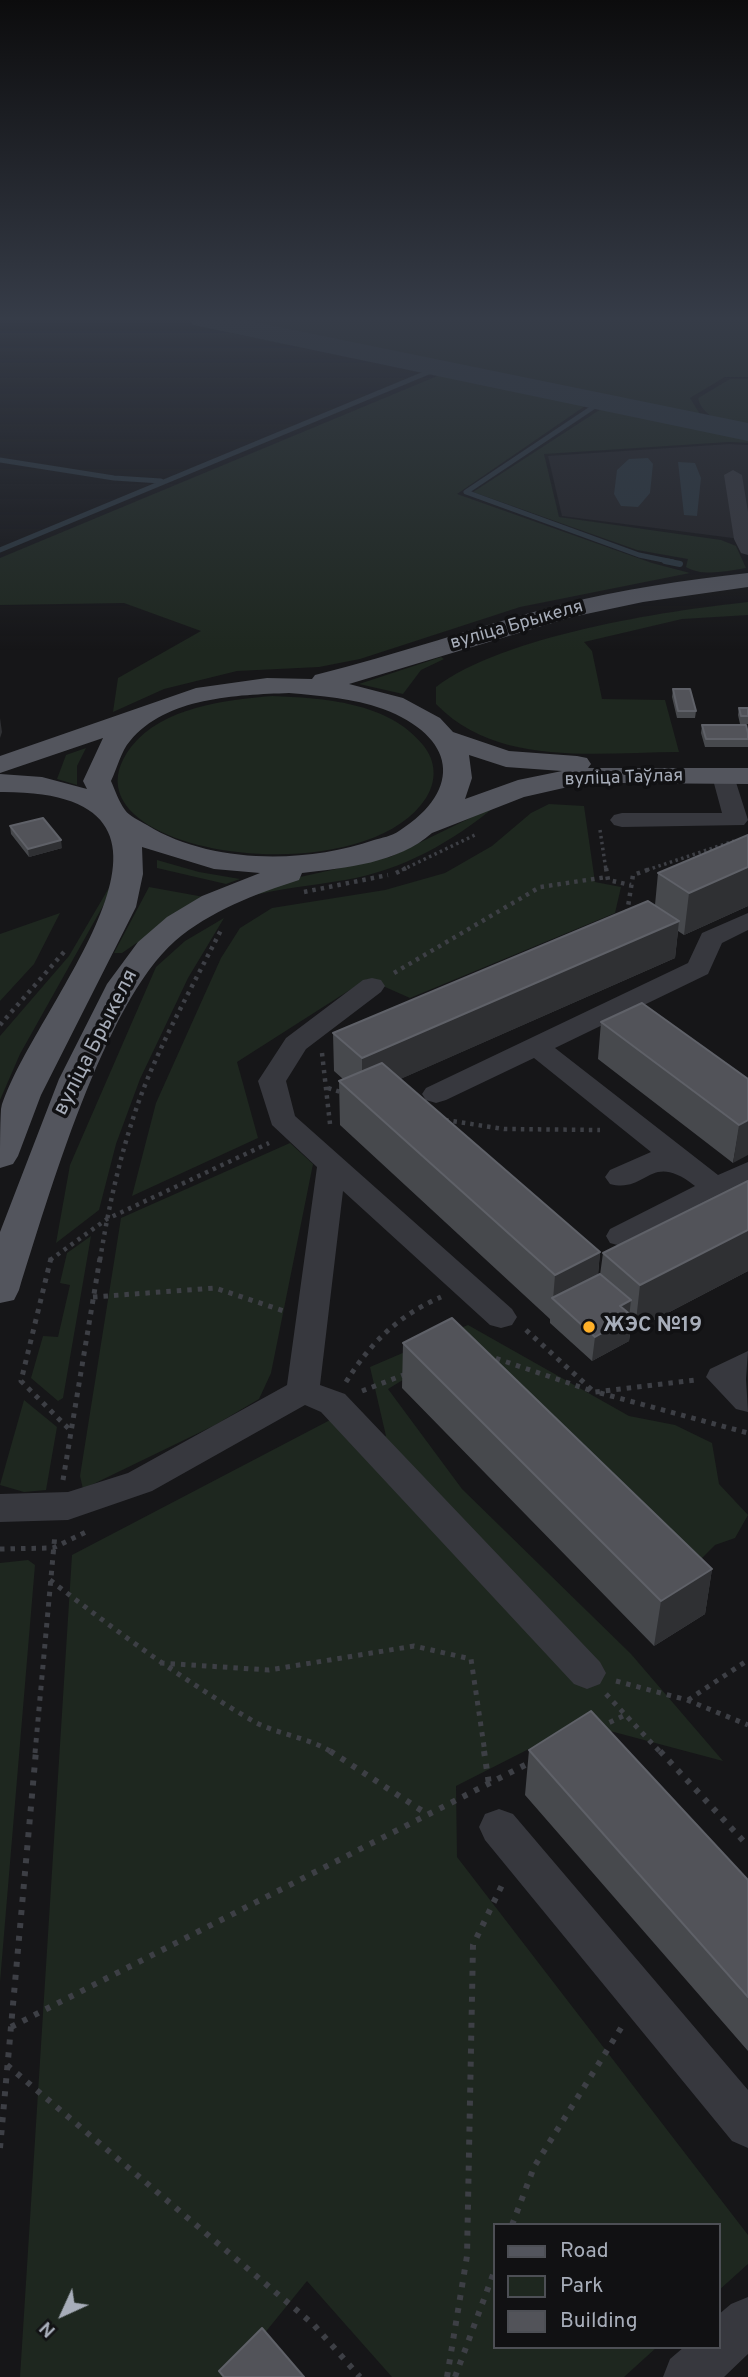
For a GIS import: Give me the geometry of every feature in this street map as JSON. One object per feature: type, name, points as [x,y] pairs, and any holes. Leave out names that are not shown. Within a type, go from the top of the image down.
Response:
[{"type":"main road","name":"вуліца Брыкеля","points":[[289,685],[351,676],[385,667],[467,639],[594,603],[748,580]]},
{"type":"main road","name":"вуліца Брыкеля","points":[[424,827],[443,810],[455,792],[459,774],[456,755],[435,729],[424,685],[444,669],[556,630],[663,607],[748,595]]},
{"type":"main road","points":[[0,765],[220,691],[289,685]]},
{"type":"main road","name":"вуліца Таўлая","points":[[289,685],[366,695],[399,706],[435,729],[506,758],[550,764],[740,772]]},
{"type":"main road","name":"вуліца Брыкеля","points":[[0,1156],[24,1095],[121,907],[130,876],[130,853],[114,815],[99,790],[98,772],[104,754],[117,737],[159,710]]},
{"type":"main road","name":"вуліца Таўлая","points":[[327,863],[386,846],[487,800],[544,783],[593,777],[740,772]]},
{"type":"main road","points":[[0,783],[41,785],[67,791],[114,815],[164,848],[224,864],[293,866],[327,863]]},
{"type":"main road","name":"вуліца Брыкеля","points":[[0,1290],[37,1174],[61,1110],[132,969],[150,947],[177,925],[218,902],[269,879],[327,863]]},
{"type":"lane","points":[[733,475],[743,539],[748,549]]},
{"type":"lane","points":[[622,820],[736,820],[740,772]]},
{"type":"lane","points":[[436,1094],[699,968],[711,938],[748,921]]},
{"type":"lane","points":[[372,986],[296,1044],[272,1081],[282,1119],[513,1323]]},
{"type":"lane","points":[[537,1047],[716,1188]]},
{"type":"lane","points":[[620,1177],[656,1160],[687,1165]]},
{"type":"lane","points":[[332,1163],[312,1320],[318,1397],[587,1673]]},
{"type":"lane","points":[[621,1236],[748,1172]]},
{"type":"lane","points":[[735,1370],[748,1400]]},
{"type":"lane","points":[[0,1508],[59,1508],[140,1482],[318,1397]]},
{"type":"lane","points":[[508,1839],[748,2125]]},
{"type":"lane","points":[[720,2347],[748,2321]]},
{"type":"lane","points":[[688,2377],[718,2349]]},
{"type":"path","points":[[599,827],[608,880],[631,885]]},
{"type":"path","points":[[292,893],[373,880],[411,868],[478,833]]},
{"type":"path","points":[[637,921],[627,914],[633,875],[735,841]]},
{"type":"path","points":[[372,986],[540,887],[607,877]]},
{"type":"path","points":[[0,2148],[53,1548],[69,1429],[107,1219],[120,1160],[141,1096],[197,971],[227,922]]},
{"type":"path","points":[[0,1025],[54,966]]},
{"type":"path","points":[[321,1046],[328,1088],[328,1122]]},
{"type":"path","points":[[328,1088],[353,1095]]},
{"type":"path","points":[[447,1128],[436,1119],[504,1129],[643,1130]]},
{"type":"path","points":[[69,1429],[21,1381],[51,1257],[107,1219],[295,1130]]},
{"type":"path","points":[[318,1397],[360,1358],[387,1326],[412,1308],[468,1286]]},
{"type":"path","points":[[93,1297],[215,1288],[312,1320]]},
{"type":"path","points":[[513,1323],[595,1392],[735,1370]]},
{"type":"path","points":[[483,1353],[595,1392],[748,1433]]},
{"type":"path","points":[[318,1397],[408,1373]]},
{"type":"path","points":[[0,1549],[53,1548]]},
{"type":"path","points":[[50,1580],[158,1663],[257,1724],[322,1746],[428,1814]]},
{"type":"path","points":[[158,1663],[269,1670],[414,1646],[471,1659],[489,1783]]},
{"type":"path","points":[[687,1700],[748,1660]]},
{"type":"path","points":[[587,1673],[687,1700],[748,1725]]},
{"type":"path","points":[[587,1673],[748,1846]]},
{"type":"path","points":[[588,1734],[625,1715]]},
{"type":"path","points":[[10,2027],[538,1759]]},
{"type":"path","points":[[447,2377],[467,2256],[473,1945],[508,1839]]},
{"type":"path","points":[[513,2223],[534,2166],[618,2031],[645,2002]]},
{"type":"path","points":[[6,2064],[313,2324],[360,2377]]},
{"type":"path","points":[[455,2377],[492,2277]]},
{"type":"shaded area","points":[[748,445],[748,540],[562,516],[548,456]]},
{"type":"shaded area","points":[[648,458],[653,464],[650,493],[638,507],[621,506],[614,494],[617,470],[629,459]]},
{"type":"shaded area","points":[[678,462],[695,463],[701,478],[697,516],[684,515]]},
{"type":"green space","points":[[308,430],[550,430],[457,494],[652,563],[690,573],[520,607],[360,659],[319,667],[237,671],[164,689],[113,712],[118,678],[201,631],[124,603],[0,605],[0,558]]},
{"type":"green space","points":[[569,430],[718,430],[748,436],[748,443],[544,454],[559,517],[721,540],[736,546],[746,568],[700,572],[686,567],[688,559],[637,550],[473,492]]},
{"type":"green space","points":[[748,602],[748,615],[682,619],[584,642],[592,651],[602,699],[665,700],[679,752],[583,754],[519,747],[489,738],[461,724],[436,704],[436,687],[465,669],[501,653],[542,640],[630,619]]},
{"type":"green space","points":[[441,657],[444,659],[421,670],[403,694],[359,684]]},
{"type":"green space","points":[[272,696],[312,698],[354,705],[392,719],[423,745],[431,758],[433,778],[426,798],[391,829],[341,848],[283,854],[224,850],[172,836],[134,814],[118,784],[131,747],[144,733],[177,714],[196,708]]},
{"type":"green space","points":[[86,748],[77,766],[77,785],[57,779],[66,755]]},
{"type":"green space","points":[[549,804],[584,806],[595,882],[621,887],[615,913],[410,998],[367,979],[237,1062],[258,1138],[132,1196],[156,1103],[221,958],[240,928],[272,908],[385,890],[445,873],[492,846],[531,813]]},
{"type":"green space","points":[[497,805],[462,831],[407,862],[345,880],[282,889],[245,898],[273,883],[390,857]]},
{"type":"green space","points":[[157,860],[199,872],[240,879],[226,884],[157,868]]},
{"type":"green space","points":[[110,886],[108,897],[20,1054],[0,1100],[0,1036],[69,956]]},
{"type":"green space","points":[[149,887],[204,897],[122,953],[114,953]]},
{"type":"green space","points":[[60,913],[34,964],[0,1001],[0,934]]},
{"type":"green space","points":[[224,918],[188,978],[140,1079],[116,1144],[99,1210],[56,1243],[70,1165],[156,967],[185,941]]},
{"type":"green space","points":[[290,1143],[313,1164],[271,1373],[259,1399],[215,1425],[83,1489],[80,1476],[121,1218]]},
{"type":"green space","points":[[91,1236],[63,1398],[58,1401],[31,1378],[43,1336],[58,1337],[70,1285],[60,1283],[67,1253]]},
{"type":"green space","points":[[468,1325],[629,1416],[675,1425],[712,1443],[719,1484],[748,1515],[735,1538],[715,1545],[689,1571],[452,1350],[388,1389],[462,1489],[631,1654],[723,1761],[580,1723],[456,1786],[457,1857],[748,2235],[748,2264],[720,2289],[720,2223],[492,2223],[492,2349],[655,2349],[624,2377],[392,2377],[307,2281],[229,2377],[20,2377],[72,1555],[332,1419],[356,1445],[386,1436],[370,1367]]},
{"type":"green space","points":[[24,1400],[57,1427],[46,1490],[24,1492],[0,1485]]},
{"type":"green space","points":[[28,1560],[35,1565],[0,1982],[0,1563]]},
{"type":"building","points":[[673,689],[690,689],[696,711],[678,711]]},
{"type":"building","points":[[739,708],[748,708],[748,716],[741,716]]},
{"type":"building","points":[[702,725],[746,725],[748,739],[706,739]]},
{"type":"building","points":[[43,818],[61,840],[28,849],[10,826]]},
{"type":"building","points":[[748,835],[748,867],[689,893],[658,873]]},
{"type":"building","points":[[648,901],[679,921],[362,1058],[333,1033]]},
{"type":"building","points":[[642,1003],[748,1079],[748,1120],[739,1125],[601,1022]]},
{"type":"building","points":[[382,1063],[600,1252],[555,1275],[339,1081]]},
{"type":"building","points":[[748,1181],[748,1230],[640,1285],[603,1253]]},
{"type":"building","points":[[600,1274],[631,1300],[620,1306],[632,1316],[595,1337],[552,1298]]},
{"type":"building","points":[[452,1318],[712,1569],[661,1601],[403,1343]]},
{"type":"building","points":[[591,1711],[748,1880],[748,1997],[529,1750]]},
{"type":"building","points":[[262,2328],[304,2377],[224,2377],[219,2371]]},
{"type":"waterway","points":[[0,550],[289,430]]},
{"type":"waterway","points":[[559,430],[466,492],[639,555],[673,562]]},
{"type":"waterway","points":[[738,430],[748,432]]},
{"type":"waterway","points":[[0,460],[114,478],[161,481]]},
{"type":"waterway","points":[[665,561],[680,564]]},
{"type":"place","name":"ЖЭС №19","points":[[589,1327]]}]
